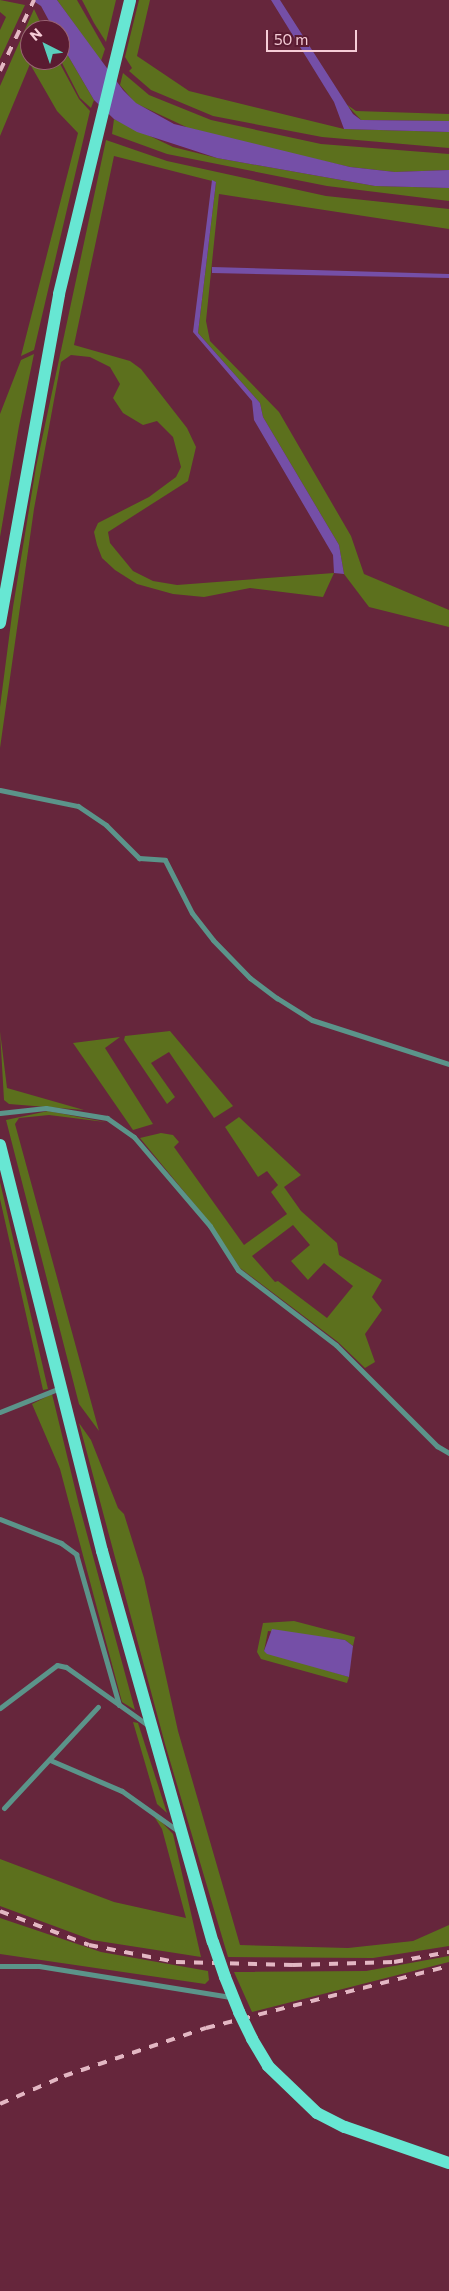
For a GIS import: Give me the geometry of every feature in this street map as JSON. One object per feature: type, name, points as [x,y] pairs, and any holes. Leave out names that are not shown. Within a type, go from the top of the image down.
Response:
[{"type":"main road","points":[[0,623],[56,311],[130,0]]},
{"type":"main road","points":[[0,1144],[60,1388],[151,1728],[213,1942],[231,1997],[268,2066],[317,2114],[345,2127],[449,2163]]},
{"type":"street","points":[[0,790],[78,806],[106,825],[139,858],[165,860],[192,913],[213,940],[250,978],[312,1020],[449,1064]]},
{"type":"street","points":[[0,1113],[46,1108],[107,1118],[134,1136],[210,1226],[238,1270],[336,1345],[437,1446],[449,1453]]},
{"type":"street","points":[[0,1412],[60,1388]]},
{"type":"street","points":[[0,1518],[61,1543],[76,1554],[119,1705]]},
{"type":"street","points":[[0,1708],[58,1665],[66,1667],[151,1728]]},
{"type":"street","points":[[4,1808],[98,1707]]},
{"type":"street","points":[[50,1760],[122,1791],[150,1807],[182,1834]]},
{"type":"street","points":[[0,1966],[39,1966],[231,1997]]},
{"type":"green space","points":[[0,0],[25,5],[0,59],[0,30],[6,17],[0,12]]},
{"type":"green space","points":[[57,0],[77,0],[105,49],[101,61]]},
{"type":"green space","points":[[82,0],[116,0],[106,42],[94,23]]},
{"type":"green space","points":[[139,0],[150,0],[137,56],[189,91],[344,129],[449,132],[449,148],[322,137],[213,116],[151,90],[129,71],[132,68],[125,57]]},
{"type":"green space","points":[[34,9],[39,20],[29,20]]},
{"type":"green space","points":[[20,41],[20,70],[28,70],[0,136],[0,86]]},
{"type":"green space","points":[[70,59],[94,100],[91,108],[80,98],[66,70],[70,70]]},
{"type":"green space","points":[[33,70],[63,70],[79,99],[90,111],[34,350],[21,356],[78,133],[57,111]]},
{"type":"green space","points":[[123,73],[149,95],[211,120],[321,144],[449,154],[449,170],[395,172],[350,167],[199,133],[135,103],[120,85]]},
{"type":"green space","points":[[346,104],[356,111],[449,114],[449,121],[361,120]]},
{"type":"green space","points":[[114,119],[173,147],[217,158],[375,186],[449,188],[449,201],[327,186],[167,154],[112,134]]},
{"type":"green space","points":[[106,140],[167,161],[326,196],[449,209],[449,229],[219,194],[206,321],[210,341],[279,412],[351,536],[364,574],[449,610],[449,627],[369,607],[344,574],[339,545],[263,417],[260,403],[198,333],[216,182],[114,156],[74,345],[130,361],[141,369],[187,428],[196,447],[188,481],[108,532],[110,543],[133,571],[153,581],[177,585],[334,573],[323,597],[250,588],[204,597],[173,594],[137,584],[115,570],[102,558],[97,545],[94,532],[98,523],[149,497],[176,477],[181,467],[173,437],[157,421],[143,425],[123,413],[113,398],[120,384],[110,367],[90,357],[71,355],[61,362],[34,509],[0,748],[0,707],[13,607],[36,467]]},
{"type":"green space","points":[[34,354],[19,426],[0,537],[0,414],[21,360]]},
{"type":"green space","points":[[0,1031],[7,1088],[84,1110],[9,1104],[4,1100]]},
{"type":"green space","points":[[170,1031],[233,1106],[214,1118],[169,1052],[151,1063],[175,1097],[167,1104],[124,1040],[125,1036]]},
{"type":"green space","points":[[120,1037],[105,1048],[153,1124],[133,1130],[73,1043]]},
{"type":"green space","points":[[48,1111],[105,1122],[49,1115],[19,1118],[15,1124],[99,1431],[79,1404],[6,1120]]},
{"type":"green space","points":[[239,1117],[301,1175],[284,1187],[301,1211],[337,1243],[339,1255],[382,1280],[372,1297],[382,1310],[365,1334],[375,1362],[365,1368],[338,1342],[240,1268],[210,1223],[140,1138],[161,1133],[173,1135],[179,1142],[174,1147],[244,1245],[287,1214],[271,1192],[278,1185],[267,1171],[258,1177],[225,1127]],"holes":[[[293,1225],[310,1245],[291,1261],[308,1280],[324,1263],[353,1286],[327,1318],[278,1281],[275,1282],[252,1256]]]},
{"type":"green space","points":[[0,1182],[48,1389],[43,1390],[0,1199]]},
{"type":"green space","points":[[52,1394],[79,1505],[135,1710],[122,1702],[60,1469],[32,1404]]},
{"type":"green space","points":[[79,1423],[91,1440],[118,1508],[124,1514],[144,1578],[178,1731],[240,1945],[348,1948],[413,1941],[449,1925],[449,1946],[373,1958],[228,1957],[165,1744]]},
{"type":"green space","points":[[294,1621],[355,1637],[353,1646],[345,1640],[268,1631],[264,1651],[349,1677],[347,1683],[261,1659],[257,1652],[263,1623]]},
{"type":"green space","points":[[133,1722],[138,1723],[167,1813],[157,1804]]},
{"type":"green space","points":[[150,1810],[173,1834],[201,1957],[92,1940],[0,1906],[0,1859],[114,1902],[186,1918],[162,1829]]},
{"type":"green space","points":[[0,1918],[101,1952],[208,1971],[209,1980],[205,1984],[0,1954]]},
{"type":"green space","points":[[449,1956],[449,1962],[252,2012],[234,1972],[366,1971]]},
{"type":"shaded area","points":[[32,0],[57,0],[123,90],[136,103],[174,124],[350,167],[395,172],[449,170],[449,188],[375,186],[217,158],[137,132],[114,119],[94,100],[70,59],[70,20],[49,20],[41,6]]},
{"type":"shaded area","points":[[271,0],[280,0],[353,114],[361,120],[449,121],[449,132],[344,129],[334,102]]},
{"type":"shaded area","points":[[212,180],[216,182],[198,333],[260,403],[263,417],[339,545],[344,574],[334,573],[333,555],[254,420],[252,401],[193,332]]},
{"type":"shaded area","points":[[212,267],[449,274],[449,278],[212,273]]},
{"type":"shaded area","points":[[272,1629],[345,1640],[353,1646],[349,1677],[267,1654],[264,1651]]},
{"type":"railway","points":[[0,71],[34,0]]},
{"type":"railway","points":[[0,1911],[89,1945],[176,1962],[293,1965],[394,1962],[449,1952]]},
{"type":"railway","points":[[0,2104],[64,2076],[206,2028],[449,1966]]}]
